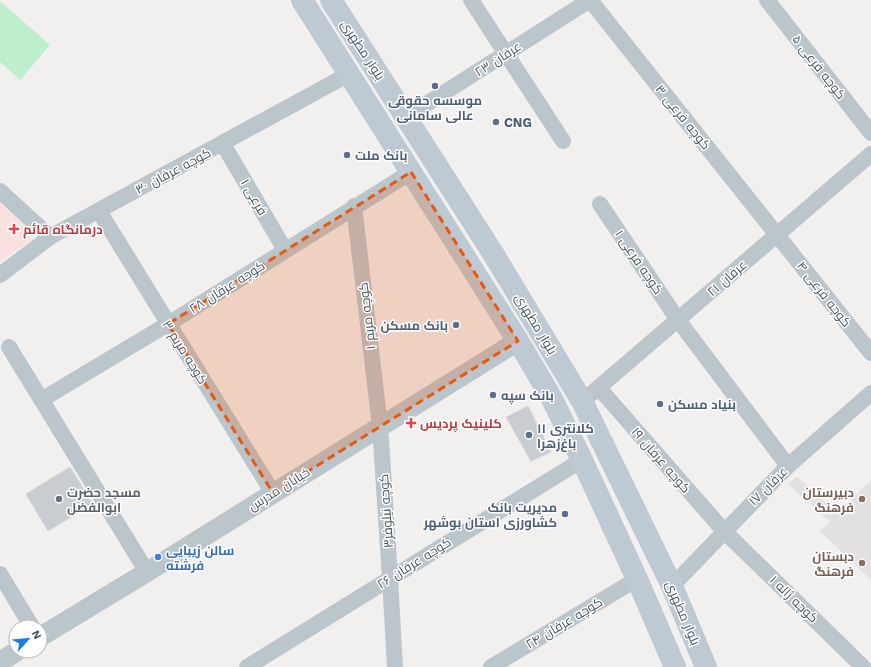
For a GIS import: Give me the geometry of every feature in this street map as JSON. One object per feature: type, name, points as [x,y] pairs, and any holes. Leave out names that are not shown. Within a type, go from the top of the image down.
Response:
[{"type":"main road","name":"بلوار مطهری","points":[[302,0],[518,341],[551,398],[582,460],[637,579],[675,667]]},
{"type":"main road","name":"بلوار مطهری","points":[[331,0],[494,255],[591,394],[706,667]]},
{"type":"street","points":[[471,0],[563,141]]},
{"type":"street","name":"عرفان ۲۳","points":[[406,117],[590,0]]},
{"type":"street","name":"کوچه فرعی ۳","points":[[590,0],[777,234]]},
{"type":"street","name":"کوچه فرعی ۵","points":[[767,0],[871,133]]},
{"type":"street","name":"کوچه عرفان ۳۰","points":[[0,275],[50,237],[349,74]]},
{"type":"street","name":"فرعی ۱","points":[[223,144],[285,250]]},
{"type":"street","name":"عرفان ۲۱","points":[[591,394],[871,154]]},
{"type":"street","name":"کوچه عرفان ۲۸","points":[[41,400],[168,324],[354,206],[411,172]]},
{"type":"street","points":[[0,191],[50,237]]},
{"type":"street","name":"کوچه فرعی ۱","points":[[600,204],[678,320],[788,466]]},
{"type":"street","name":"کوچه مریم ۱","points":[[354,206],[380,426]]},
{"type":"street","name":"کوچه مریم ۳","points":[[99,211],[273,493]]},
{"type":"street","name":"کوچه فرعی ۴","points":[[777,234],[871,353]]},
{"type":"street","name":"خیابان مدرس","points":[[48,632],[518,341]]},
{"type":"street","points":[[9,347],[147,572]]},
{"type":"street","name":"عرفان ۱۷","points":[[672,586],[788,466],[871,393]]},
{"type":"street","name":"کوچه عرفان ۱۹","points":[[591,394],[724,531]]},
{"type":"street","name":"کوچه نیلوفر۳","points":[[380,426],[395,667]]},
{"type":"street","name":"کوچه عرفان ۲۶","points":[[247,667],[582,460]]},
{"type":"street","name":"کوچه ژاله ۱","points":[[724,531],[863,667]]},
{"type":"street","points":[[0,574],[27,619]]},
{"type":"street","name":"کوچه عرفان ۲۴","points":[[491,667],[637,579]]},
{"type":"highlighted area","points":[[411,172],[518,341],[273,493],[168,324]]},
{"type":"shaded area","name":"درمانگاه قائم","points":[[0,200],[23,221],[32,238],[0,262]]},
{"type":"shaded area","name":"دبیرستان فرهنگ","points":[[797,476],[837,514],[871,480],[871,580],[820,531],[830,522],[788,484]]},
{"type":"green space","points":[[0,1],[50,45],[20,80],[0,62]]},
{"type":"building","name":"کلانتری ۱۱ باغ‌زهرا","points":[[528,406],[551,452],[531,461],[506,417]]},
{"type":"building","name":"مسجد حضرت ابوالفضل","points":[[70,467],[93,504],[48,531],[26,494]]},
{"type":"place","name":"موسسه حقوقی عالی سامانی","points":[[435,86]]},
{"type":"place","name":"CNG","points":[[496,122]]},
{"type":"place","name":"بانک ملت","points":[[347,155]]},
{"type":"place","name":"درمانگاه قائم","points":[[14,229]]},
{"type":"place","name":"بانک مسکن","points":[[456,325]]},
{"type":"place","name":"بانک سپه","points":[[493,395]]},
{"type":"place","name":"بنیاد مسکن","points":[[660,404]]},
{"type":"place","name":"کلینیک پردیس","points":[[411,423]]},
{"type":"place","name":"کلانتری ۱۱ باغ‌زهرا","points":[[529,435]]},
{"type":"place","name":"مسجد حضرت ابوالفضل","points":[[59,499]]},
{"type":"place","name":"دبیرستان فرهنگ","points":[[862,499]]},
{"type":"place","name":"مدیریت بانک کشاورزی استان بوشهر","points":[[565,514]]},
{"type":"place","name":"سالن زیبایی فرشته","points":[[158,557]]},
{"type":"place","name":"دبستان فرهنگ","points":[[862,563]]}]
